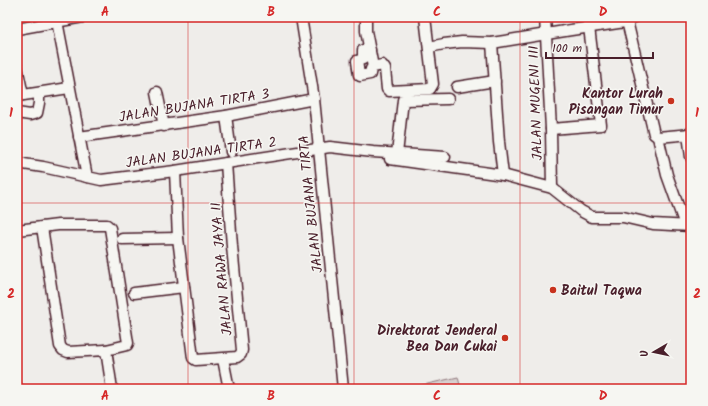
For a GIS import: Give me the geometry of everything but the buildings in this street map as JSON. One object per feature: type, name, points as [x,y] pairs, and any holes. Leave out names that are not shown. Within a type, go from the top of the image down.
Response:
[{"type":"street","points":[[17,29],[54,20],[83,17]]},
{"type":"street","name":"JALAN BUJANA TIRTA","points":[[301,17],[314,98],[342,389]]},
{"type":"street","points":[[366,17],[366,31],[370,50],[373,67],[370,74],[361,76],[359,75],[357,61],[363,59],[363,50],[370,50]]},
{"type":"street","points":[[373,67],[382,65],[384,67],[387,89],[389,91],[430,89],[433,84],[425,17]]},
{"type":"street","name":"JALAN MUGENI III","points":[[545,17],[551,129],[552,188]]},
{"type":"street","points":[[429,47],[462,42],[492,43],[625,22],[635,17]]},
{"type":"street","points":[[54,20],[87,177]]},
{"type":"street","points":[[373,152],[373,157],[503,175],[552,188],[581,211],[592,217],[623,217],[653,224],[688,225],[667,175],[658,137],[654,134],[628,26],[625,22]]},
{"type":"street","points":[[551,129],[601,125],[589,27]]},
{"type":"street","points":[[492,43],[503,175]]},
{"type":"street","points":[[17,67],[20,96],[69,88]]},
{"type":"street","points":[[456,87],[495,81]]},
{"type":"street","points":[[157,92],[164,126]]},
{"type":"street","points":[[17,113],[30,115],[37,113],[39,93]]},
{"type":"street","name":"JALAN BUJANA TIRTA 3","points":[[79,137],[226,116],[314,98]]},
{"type":"street","points":[[397,154],[404,100],[448,99]]},
{"type":"street","points":[[226,116],[231,152]]},
{"type":"street","points":[[658,137],[689,134],[691,157]]},
{"type":"street","name":"JALAN BUJANA TIRTA 2","points":[[17,163],[43,167],[101,180],[175,171],[319,148],[334,147],[373,152],[445,157]]},
{"type":"street","name":"JALAN RAWA JAYA II","points":[[184,287],[194,358],[196,360],[224,359],[237,357],[241,354],[242,350],[226,163]]},
{"type":"street","points":[[134,293],[184,287],[178,238],[175,171]]},
{"type":"street","points":[[17,230],[58,225],[107,224],[110,228],[128,343],[127,345],[122,348],[106,350],[68,352],[63,350],[60,346],[42,227]]},
{"type":"street","points":[[122,239],[178,238]]},
{"type":"street","points":[[106,350],[112,389]]},
{"type":"street","points":[[224,359],[229,389]]},
{"type":"shaded area","points":[[17,370],[19,380],[26,387],[102,389],[17,389]]},
{"type":"shaded area","points":[[458,377],[461,389],[410,388]]},
{"type":"place","name":"Kantor Lurah Pisangan Timur","points":[[671,101]]},
{"type":"place","name":"Baitul Taqwa","points":[[553,290]]},
{"type":"place","name":"Direktorat Jenderal Bea Dan Cukai","points":[[505,338]]}]
